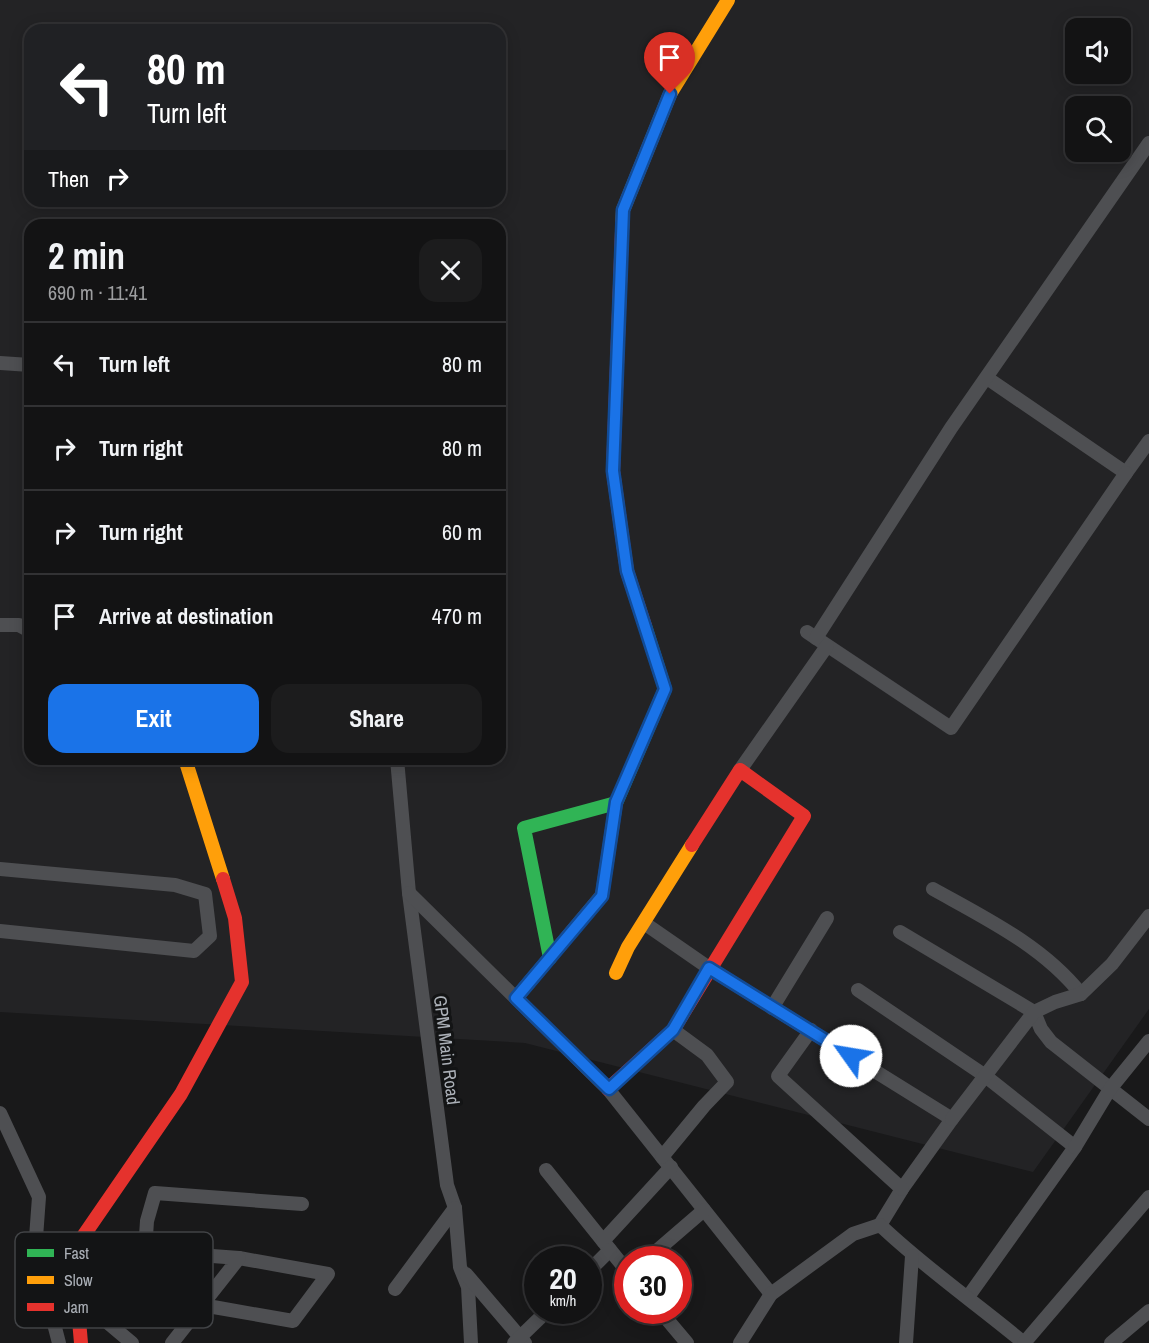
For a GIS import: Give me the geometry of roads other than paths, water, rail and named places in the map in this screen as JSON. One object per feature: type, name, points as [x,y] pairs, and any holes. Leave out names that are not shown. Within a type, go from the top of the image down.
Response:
[{"type":"street","points":[[516,998],[602,896],[616,802],[665,689],[627,571],[613,471],[623,210],[670,94],[728,0]]},
{"type":"street","points":[[616,973],[817,639],[951,429],[1149,143]]},
{"type":"street","points":[[0,363],[24,365]]},
{"type":"street","points":[[987,378],[1126,473]]},
{"type":"street","points":[[817,639],[951,728],[1149,441]]},
{"type":"street","points":[[0,625],[19,625],[24,628]]},
{"type":"street","points":[[86,1232],[181,1094],[242,982],[235,918],[187,765]]},
{"type":"street","name":"GPM Main Road","points":[[398,765],[409,893],[447,1185],[455,1208],[460,1267],[468,1287],[471,1343]]},
{"type":"street","points":[[609,1089],[673,1030],[804,816],[740,770]]},
{"type":"street","points":[[550,958],[524,828],[616,802]]},
{"type":"street","points":[[0,869],[175,885],[205,894],[210,936],[194,951],[0,931]]},
{"type":"street","points":[[933,889],[993,923],[1047,958],[1066,975],[1081,994]]},
{"type":"street","points":[[409,893],[609,1089],[771,1294]]},
{"type":"street","points":[[740,1343],[771,1294],[853,1234],[880,1225],[902,1189],[952,1119],[1034,1012],[1055,1002],[1081,994],[1112,964],[1149,916]]},
{"type":"street","points":[[772,1008],[827,918]]},
{"type":"street","points":[[644,923],[709,968],[952,1119]]},
{"type":"street","points":[[900,932],[1034,1012],[1041,1029],[1051,1042],[1149,1119]]},
{"type":"street","points":[[858,990],[984,1076],[1075,1147]]},
{"type":"street","points":[[602,1253],[704,1106],[727,1082],[707,1055],[673,1030]]},
{"type":"street","points":[[811,1030],[778,1076],[902,1189]]},
{"type":"street","points":[[968,1297],[1075,1147],[1110,1089],[1149,1041]]},
{"type":"street","points":[[0,1113],[39,1197],[36,1232]]},
{"type":"street","points":[[546,1170],[614,1255]]},
{"type":"street","points":[[147,1232],[147,1221],[155,1193],[302,1204]]},
{"type":"street","points":[[880,1225],[912,1256],[968,1297],[1024,1343],[1149,1197]]},
{"type":"street","points":[[395,1289],[455,1208]]},
{"type":"street","points":[[662,1246],[704,1210]]},
{"type":"street","points":[[213,1256],[239,1258],[328,1274],[292,1322],[213,1307]]},
{"type":"street","points":[[906,1343],[912,1256]]},
{"type":"street","points":[[213,1291],[239,1258]]},
{"type":"street","points":[[460,1267],[519,1341],[535,1324]]},
{"type":"street","points":[[1111,1343],[1149,1311]]},
{"type":"street","points":[[671,1324],[687,1343]]},
{"type":"street","points":[[55,1328],[59,1343]]},
{"type":"street","points":[[80,1328],[81,1343]]},
{"type":"street","points":[[114,1328],[132,1343]]},
{"type":"street","points":[[172,1343],[184,1328]]}]
